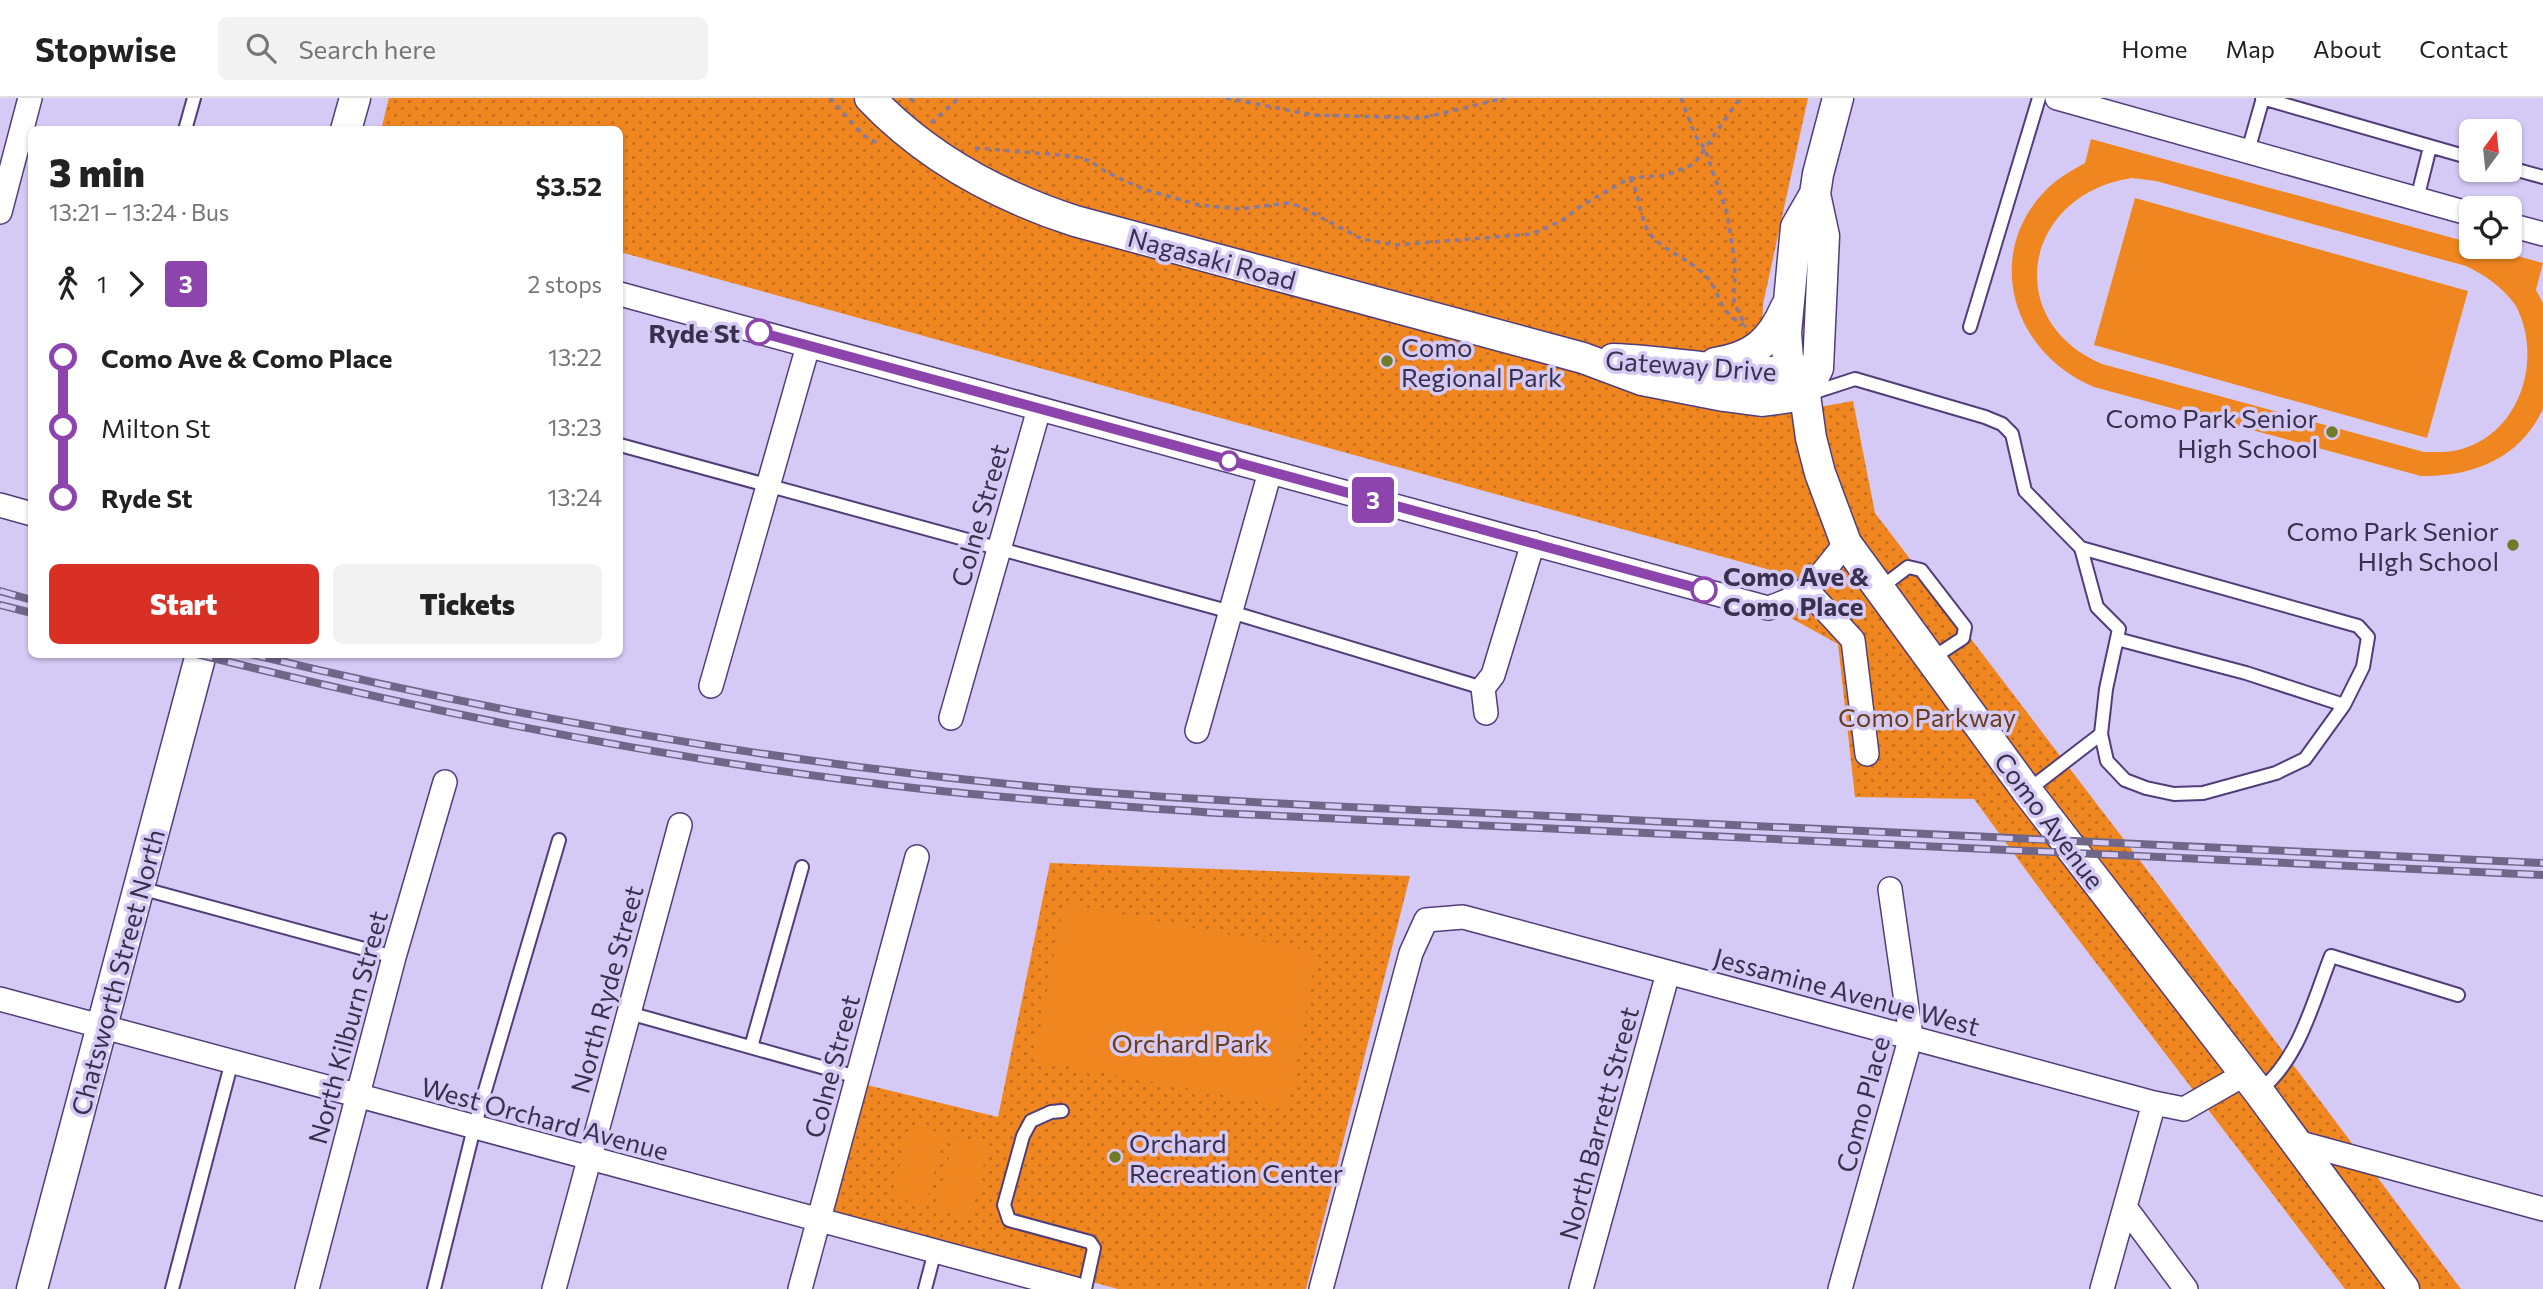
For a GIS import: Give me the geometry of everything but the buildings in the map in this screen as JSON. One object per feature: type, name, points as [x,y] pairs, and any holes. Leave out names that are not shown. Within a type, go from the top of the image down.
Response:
[{"type":"street","points":[[0,212],[30,98]]},
{"type":"street","points":[[347,126],[355,98]]},
{"type":"street","name":"Nagasaki Road","points":[[870,98],[915,138],[960,170],[1041,210],[1583,358]]},
{"type":"street","points":[[1804,379],[1786,333],[1796,227],[1815,194],[1838,98]]},
{"type":"street","points":[[2057,98],[2459,211]]},
{"type":"street","points":[[1804,379],[1824,236],[1815,194]]},
{"type":"street","points":[[2522,228],[2543,234]]},
{"type":"street","points":[[623,295],[1768,608],[1807,590],[1846,543]]},
{"type":"street","points":[[1700,366],[1734,360],[1758,348],[1773,333],[1789,300]]},
{"type":"street","points":[[711,686],[808,346]]},
{"type":"street","name":"Gateway Drive","points":[[1583,358],[1644,360],[1804,379]]},
{"type":"street","name":"Gateway Drive","points":[[1583,358],[1642,380],[1762,401],[1804,379]]},
{"type":"street","name":"Como Avenue","points":[[1804,379],[1811,438],[1820,472],[1846,543],[2027,792],[2297,1142],[2404,1289]]},
{"type":"street","name":"Colne Street","points":[[951,718],[1039,409]]},
{"type":"street","points":[[1198,732],[1270,472]]},
{"type":"street","points":[[0,505],[28,513]]},
{"type":"street","points":[[1486,713],[1483,688],[1493,676],[1533,543]]},
{"type":"street","points":[[1807,590],[1853,640],[1867,754]]},
{"type":"street","name":"Chatsworth Street North","points":[[32,1289],[200,658]]},
{"type":"street","name":"North Kilburn Street","points":[[307,1289],[394,957],[445,782]]},
{"type":"street","name":"North Ryde Street","points":[[554,1289],[680,825]]},
{"type":"street","name":"Colne Street","points":[[800,1289],[917,857]]},
{"type":"street","name":"Como Place","points":[[1840,1289],[1911,1036],[1890,889]]},
{"type":"street","name":"Jessamine Avenue West","points":[[1321,1289],[1411,953],[1426,920],[1464,917],[2184,1109],[2252,1083]]},
{"type":"street","name":"North Barrett Street","points":[[1581,1289],[1668,972]]},
{"type":"street","name":"West Orchard Avenue","points":[[0,999],[935,1251],[1048,1285],[1076,1289]]},
{"type":"street","points":[[2102,1289],[2154,1103]]},
{"type":"street","points":[[2297,1142],[2543,1209]]},
{"type":"street","points":[[2125,1207],[2186,1289]]},
{"type":"lane","points":[[186,126],[194,98]]},
{"type":"lane","points":[[1970,327],[2039,98]]},
{"type":"lane","points":[[2248,151],[2263,98],[2459,155]]},
{"type":"lane","points":[[2417,199],[2430,147]]},
{"type":"lane","points":[[2522,171],[2543,177]]},
{"type":"lane","points":[[1804,379],[1855,379],[1985,417],[2001,424],[2012,434],[2025,491],[2081,548],[2097,607],[2119,629],[2106,689],[2101,734],[2107,761],[2125,780],[2146,789],[2174,794],[2203,793],[2276,773],[2305,759],[2344,705],[2363,667],[2368,637],[2358,626],[2081,548]]},
{"type":"lane","points":[[623,446],[1231,612],[1483,688]]},
{"type":"lane","points":[[1879,589],[1908,567],[1921,570],[1965,627],[1962,638],[1931,659]]},
{"type":"lane","points":[[2117,639],[2246,673],[2344,705]]},
{"type":"lane","points":[[2027,792],[2101,734]]},
{"type":"lane","points":[[434,1289],[474,1128],[559,840]]},
{"type":"lane","points":[[751,1047],[802,867]]},
{"type":"lane","points":[[139,888],[394,957]]},
{"type":"lane","points":[[2252,1083],[2275,1079],[2298,1040],[2331,956],[2458,995]]},
{"type":"lane","points":[[629,1013],[857,1077]]},
{"type":"lane","points":[[172,1289],[232,1061]]},
{"type":"lane","points":[[1062,1111],[1051,1112],[1031,1121],[1023,1136],[1004,1205],[1009,1220],[1090,1242],[1094,1248],[1085,1289]]},
{"type":"lane","points":[[925,1289],[935,1251]]},
{"type":"path","points":[[1226,98],[1313,115],[1422,118],[1505,98]]},
{"type":"path","points":[[1681,98],[1695,135],[1705,149],[1727,213],[1734,263],[1734,303],[1749,333]]},
{"type":"path","points":[[967,146],[1073,156],[1090,161],[1106,172],[1143,189],[1199,205],[1240,209],[1287,203],[1299,206],[1362,239],[1395,245],[1532,234],[1560,221],[1630,178],[1667,175],[1694,163],[1740,98]]},
{"type":"path","points":[[1630,178],[1649,233],[1706,276],[1723,310],[1745,325]]},
{"type":"green space","name":"Como Regional Park","points":[[389,98],[1808,98],[1763,304],[1759,418],[1853,401],[1875,513],[2461,1289],[2345,1289],[1974,799],[1855,797],[1838,644],[1791,618],[1774,571],[623,253],[623,126],[382,126]]},
{"type":"green space","points":[[2091,139],[2459,240],[2459,259],[2522,257],[2543,263],[2536,290],[2543,303],[2543,409],[2521,441],[2492,462],[2458,473],[2421,476],[2094,387],[2066,372],[2044,352],[2027,328],[2016,301],[2012,273],[2015,245],[2026,217],[2045,191],[2085,163]],"holes":[[[2132,178],[2156,181],[2466,266],[2500,288],[2516,306],[2524,326],[2526,370],[2521,391],[2512,410],[2499,427],[2482,440],[2462,449],[2443,452],[2424,452],[2102,364],[2070,344],[2048,319],[2038,290],[2038,260],[2048,232],[2067,208],[2096,189]]]},
{"type":"green space","points":[[2135,198],[2468,291],[2427,438],[2094,345]]},
{"type":"green space","name":"Orchard Park","points":[[1050,863],[1410,876],[1306,1289],[1118,1289],[829,1211],[863,1084],[998,1117]]},
{"type":"green space","points":[[1064,903],[1317,952],[1288,1107],[1034,1060]]},
{"type":"green space","points":[[911,1125],[945,1134],[925,1206],[891,1196]]},
{"type":"green space","points":[[955,1136],[989,1146],[969,1218],[935,1208]]},
{"type":"railway","points":[[0,591],[28,599]]},
{"type":"railway","points":[[0,605],[28,612]]},
{"type":"railway","points":[[213,658],[377,697],[558,734],[832,778],[997,796],[1218,813],[2543,875]]},
{"type":"railway","points":[[267,658],[453,699],[761,754],[1072,790],[1280,803],[2543,863]]},
{"type":"bus line","name":"3","points":[[759,332],[1704,590]]},
{"type":"place","name":"Ryde St","points":[[759,332]]},
{"type":"place","name":"Como Regional Park","points":[[1387,361]]},
{"type":"place","name":"Como Park Senior High School","points":[[2332,432]]},
{"type":"place","name":"Como Park Senior HIgh School","points":[[2513,545]]},
{"type":"place","name":"Como Ave & Como Place","points":[[1704,590]]},
{"type":"place","name":"Orchard Recreation Center","points":[[1115,1157]]},
{"type":"park label","name":"Como Parkway","points":[[1927,716]]}]
